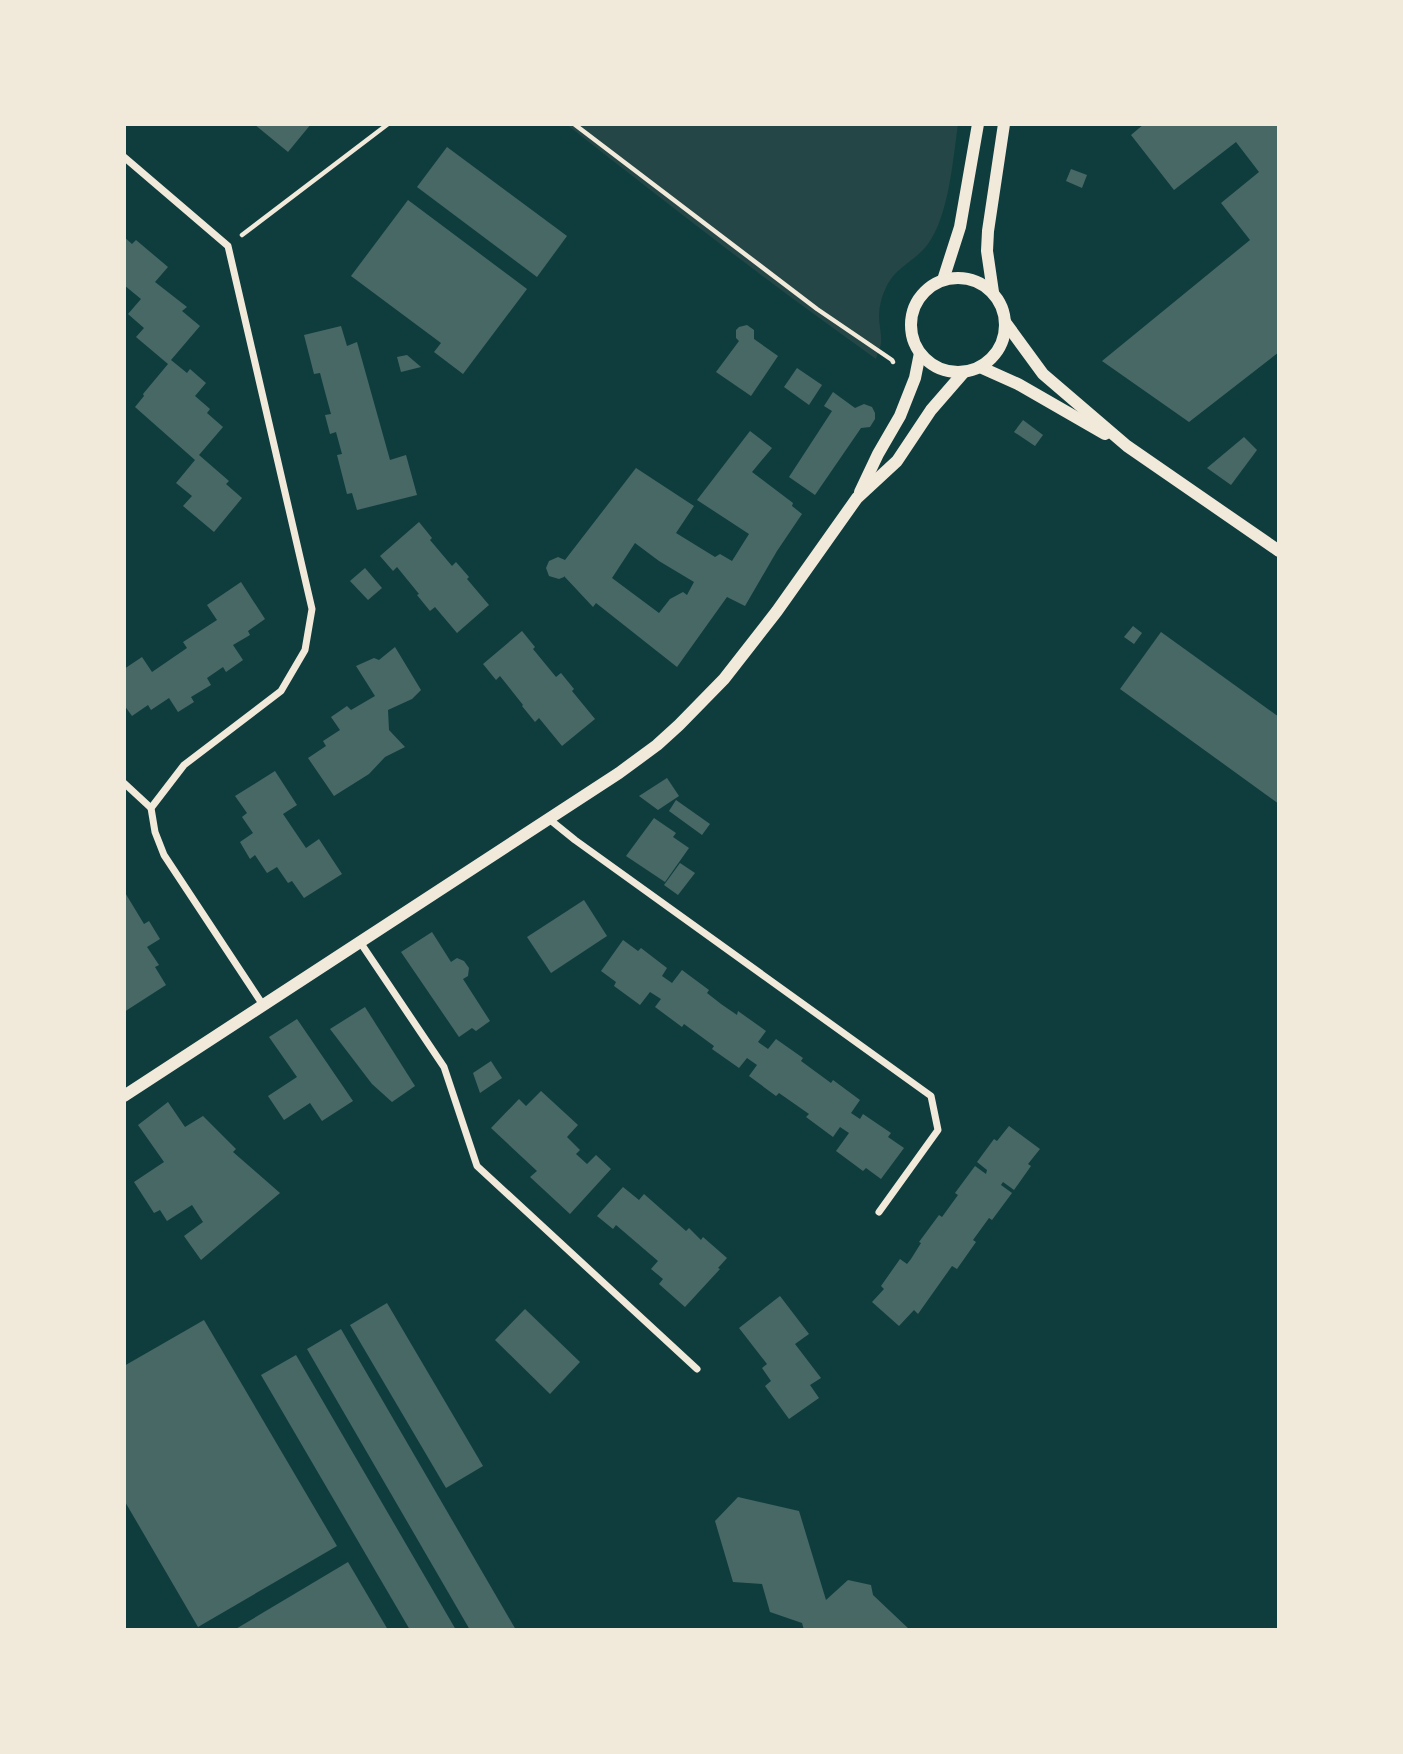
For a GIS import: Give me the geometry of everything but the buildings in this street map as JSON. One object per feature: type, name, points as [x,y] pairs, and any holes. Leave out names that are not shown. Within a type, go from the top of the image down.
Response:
[{"type":"street","points":[[943,280],[960,227],[978,124]]},
{"type":"street","points":[[993,292],[987,251],[988,231],[1004,124]]},
{"type":"street","points":[[124,157],[228,247],[312,609],[305,650],[281,691],[184,765],[151,808]]},
{"type":"street","points":[[956,277],[970,279],[993,292],[1002,306],[1005,322],[1004,335],[991,359],[980,367],[964,372],[952,372],[940,369],[920,354],[913,340],[912,311],[919,298],[930,287],[956,277]]},
{"type":"street","points":[[1005,322],[1043,374],[1127,446],[1279,551]]},
{"type":"street","points":[[124,1096],[657,745],[705,700],[759,634],[857,498],[900,416],[915,378],[920,354]]},
{"type":"street","points":[[980,367],[1018,384],[1127,446]]},
{"type":"street","points":[[857,498],[897,461],[931,410],[964,372]]},
{"type":"street","points":[[124,783],[151,808],[155,832],[164,855],[263,1005]]},
{"type":"street","points":[[548,818],[931,1096],[938,1130],[879,1212]]},
{"type":"street","points":[[360,942],[444,1067],[477,1166],[697,1369]]},
{"type":"path","points":[[228,247],[388,124]]},
{"type":"path","points":[[575,124],[817,309],[892,360],[895,377],[892,393],[907,398]]},
{"type":"shaded area","points":[[566,124],[958,124],[949,186],[941,218],[928,244],[899,270],[885,290],[879,314],[881,344],[876,359],[758,273]]}]
